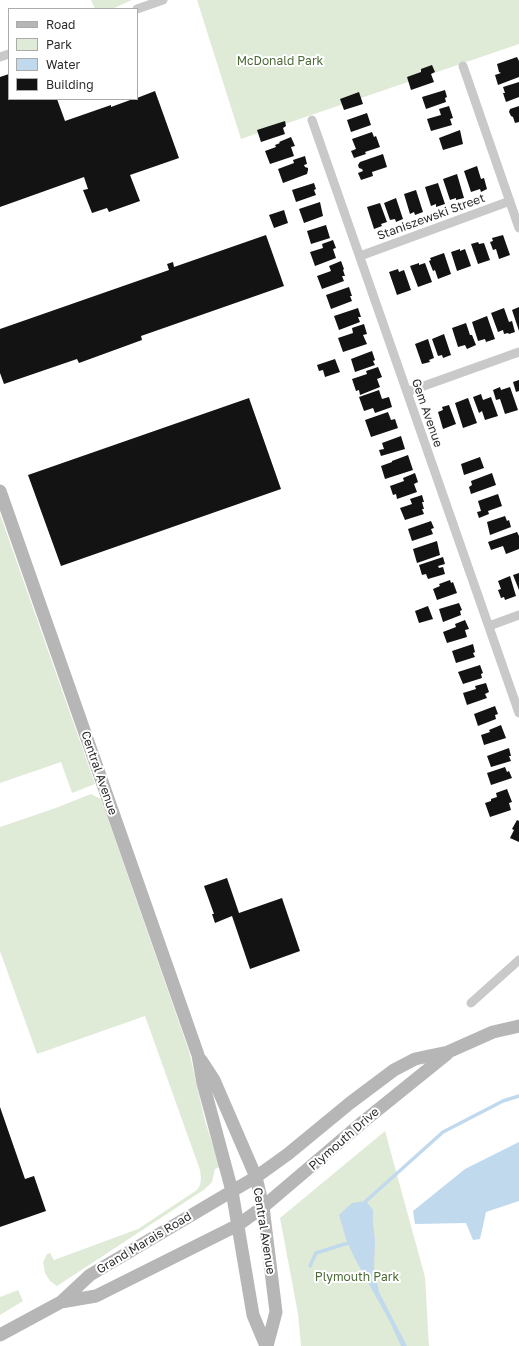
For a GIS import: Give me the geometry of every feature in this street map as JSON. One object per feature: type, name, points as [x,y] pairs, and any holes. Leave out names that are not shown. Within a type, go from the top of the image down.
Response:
[{"type":"street","points":[[138,9],[163,0]]},
{"type":"street","points":[[463,66],[519,228]]},
{"type":"street","name":"Gem Avenue","points":[[312,120],[519,713]]},
{"type":"street","name":"Staniszewski Street","points":[[360,256],[510,201]]},
{"type":"street","points":[[407,392],[519,352]]},
{"type":"street","name":"Central Avenue","points":[[0,491],[198,1055],[203,1083],[232,1191],[253,1315],[267,1346]]},
{"type":"street","points":[[489,626],[519,615]]},
{"type":"street","points":[[471,1003],[519,960]]},
{"type":"street","name":"Plymouth Drive","points":[[232,1191],[256,1177],[288,1154],[350,1103],[394,1070],[415,1059],[448,1052],[493,1032],[519,1026]]},
{"type":"street","name":"Plymouth Drive","points":[[238,1225],[264,1207],[364,1121],[448,1052]]},
{"type":"street","name":"Central Avenue","points":[[198,1055],[214,1080],[256,1177],[264,1207],[276,1312],[267,1346]]},
{"type":"street","name":"Grand Marais Road","points":[[0,1336],[61,1302],[90,1276],[232,1191]]},
{"type":"street","name":"Grand Marais Road","points":[[61,1302],[96,1296],[238,1225]]},
{"type":"green space","points":[[91,0],[132,0],[114,8],[95,8]]},
{"type":"green space","name":"McDonald Park","points":[[197,0],[519,0],[519,44],[241,139]]},
{"type":"green space","points":[[0,514],[95,784],[72,793],[61,762],[0,783]]},
{"type":"green space","points":[[91,794],[101,799],[189,1051],[205,1121],[220,1167],[215,1169],[212,1182],[205,1189],[57,1286],[50,1281],[45,1273],[43,1262],[47,1254],[50,1253],[54,1260],[138,1229],[197,1190],[200,1185],[201,1178],[200,1170],[145,1016],[37,1054],[0,951],[0,827]]},
{"type":"green space","name":"Plymouth Park","points":[[385,1131],[425,1277],[429,1346],[301,1346],[298,1314],[280,1218]]},
{"type":"green space","points":[[18,1290],[23,1301],[0,1315],[0,1297]]},
{"type":"water","points":[[519,1142],[519,1201],[486,1212],[480,1239],[473,1240],[466,1223],[415,1224],[413,1211],[465,1169]]},
{"type":"water","points":[[366,1201],[373,1210],[375,1240],[374,1268],[379,1292],[407,1346],[401,1346],[390,1322],[354,1257],[346,1239],[339,1215],[352,1203]]},
{"type":"building","points":[[517,57],[519,61],[519,77],[498,85],[495,75],[501,73],[499,72],[497,64]]},
{"type":"building","points":[[432,65],[435,72],[431,74],[434,82],[411,90],[407,77],[421,72],[421,69]]},
{"type":"building","points":[[8,74],[8,100],[57,100],[65,121],[111,105],[111,107],[130,100],[138,100],[138,98],[155,91],[179,158],[130,175],[140,201],[109,212],[107,208],[92,213],[83,190],[88,189],[84,177],[0,207],[0,77]]},
{"type":"building","points":[[519,82],[519,97],[506,102],[503,87]]},
{"type":"building","points":[[445,90],[447,97],[445,98],[446,102],[426,109],[422,97]]},
{"type":"building","points":[[359,92],[363,104],[344,110],[340,99]]},
{"type":"building","points":[[449,106],[453,118],[450,119],[452,125],[431,131],[427,119],[441,115],[439,109]]},
{"type":"building","points":[[519,106],[519,122],[515,123],[509,112],[510,109]]},
{"type":"building","points":[[367,113],[371,125],[351,132],[347,120]]},
{"type":"building","points":[[285,121],[286,126],[283,128],[285,134],[261,142],[257,130]]},
{"type":"building","points":[[460,130],[463,144],[443,150],[439,138]]},
{"type":"building","points":[[372,132],[374,137],[376,136],[380,147],[365,152],[366,154],[354,158],[351,151],[356,149],[352,139]]},
{"type":"building","points":[[291,137],[295,146],[291,147],[294,156],[270,164],[265,151],[276,147],[275,145],[280,143],[279,142]]},
{"type":"building","points":[[383,154],[387,167],[372,172],[373,176],[361,180],[358,173],[363,171],[358,165],[360,162]]},
{"type":"building","points":[[305,156],[307,164],[304,165],[308,168],[307,174],[283,183],[278,169],[294,163],[293,160]]},
{"type":"building","points":[[477,166],[481,179],[484,178],[487,189],[481,192],[480,189],[471,192],[464,171]]},
{"type":"building","points":[[457,174],[464,198],[450,200],[443,179]]},
{"type":"building","points":[[314,183],[316,195],[296,202],[292,190]]},
{"type":"building","points":[[438,183],[445,204],[436,207],[436,204],[431,206],[425,187]]},
{"type":"building","points":[[416,190],[423,212],[415,215],[414,212],[410,214],[404,194]]},
{"type":"building","points":[[396,198],[403,219],[396,222],[395,219],[390,220],[384,203]]},
{"type":"building","points":[[320,202],[323,216],[304,223],[299,209]]},
{"type":"building","points":[[380,203],[387,222],[374,229],[367,207]]},
{"type":"building","points":[[284,210],[288,223],[274,228],[269,215]]},
{"type":"building","points":[[326,225],[330,238],[311,244],[307,231]]},
{"type":"building","points":[[266,235],[284,286],[141,336],[142,340],[79,363],[77,359],[4,384],[0,373],[0,329],[169,270],[167,264],[173,262],[174,267]]},
{"type":"building","points":[[503,235],[510,255],[499,259],[496,249],[493,250],[490,242],[493,241],[492,238]]},
{"type":"building","points":[[333,240],[336,248],[333,249],[336,258],[315,266],[310,252],[323,248],[322,244]]},
{"type":"building","points":[[478,242],[479,244],[484,243],[490,260],[478,264],[471,244]]},
{"type":"building","points":[[460,249],[460,251],[465,249],[471,266],[457,271],[451,252]]},
{"type":"building","points":[[444,253],[451,274],[438,279],[435,270],[433,271],[429,261],[431,260],[430,258]]},
{"type":"building","points":[[341,261],[344,269],[345,276],[342,276],[344,281],[322,289],[317,276],[331,271],[329,266]]},
{"type":"building","points":[[419,263],[419,265],[425,263],[432,282],[418,287],[410,266]]},
{"type":"building","points":[[398,269],[399,272],[404,270],[411,290],[397,295],[389,272]]},
{"type":"building","points":[[349,287],[352,301],[331,309],[326,295]]},
{"type":"building","points":[[519,307],[519,331],[512,310]]},
{"type":"building","points":[[358,308],[361,317],[358,317],[360,322],[339,330],[334,316]]},
{"type":"building","points":[[504,308],[509,322],[512,321],[515,332],[509,334],[504,334],[503,330],[498,332],[491,313]]},
{"type":"building","points":[[487,316],[495,339],[486,342],[485,339],[478,341],[472,322]]},
{"type":"building","points":[[466,323],[470,335],[472,335],[476,345],[467,349],[465,345],[458,347],[452,328]]},
{"type":"building","points":[[364,324],[367,334],[363,335],[367,344],[343,352],[338,338],[353,333],[352,328]]},
{"type":"building","points":[[444,334],[451,355],[443,358],[442,355],[438,356],[432,339]]},
{"type":"building","points":[[428,339],[434,358],[429,360],[430,362],[422,364],[415,344]]},
{"type":"building","points":[[372,351],[375,365],[355,372],[351,359]]},
{"type":"building","points":[[335,359],[340,372],[325,377],[323,370],[319,371],[317,365]]},
{"type":"building","points":[[378,367],[382,377],[377,379],[380,387],[360,395],[359,390],[356,391],[352,379],[367,374],[366,371]]},
{"type":"building","points":[[519,380],[519,391],[516,392],[513,382]]},
{"type":"building","points":[[500,387],[501,390],[510,387],[518,410],[505,414],[500,399],[496,400],[493,390]]},
{"type":"building","points":[[379,390],[382,399],[389,397],[392,407],[375,413],[373,408],[364,411],[359,397]]},
{"type":"building","points":[[481,394],[483,400],[491,397],[498,416],[485,420],[482,411],[479,413],[473,397]]},
{"type":"building","points":[[249,398],[281,489],[61,566],[28,475]]},
{"type":"building","points":[[468,398],[477,423],[463,428],[455,403]]},
{"type":"building","points":[[449,405],[456,424],[443,429],[438,412],[443,410],[442,407]]},
{"type":"building","points":[[388,412],[391,420],[395,419],[398,428],[371,437],[365,420]]},
{"type":"building","points":[[401,436],[405,449],[381,456],[379,450],[384,449],[382,443]]},
{"type":"building","points":[[408,455],[413,470],[385,479],[381,466]]},
{"type":"building","points":[[480,457],[484,468],[464,475],[461,464]]},
{"type":"building","points":[[415,473],[418,482],[414,484],[417,492],[397,499],[396,494],[393,495],[390,486],[404,481],[403,478]]},
{"type":"building","points":[[492,473],[496,485],[471,494],[469,487],[472,485],[471,481]]},
{"type":"building","points":[[498,494],[502,506],[488,511],[489,514],[479,518],[477,512],[481,511],[478,501]]},
{"type":"building","points":[[422,495],[424,509],[422,509],[424,514],[405,520],[400,508],[412,504],[410,499]]},
{"type":"building","points":[[505,516],[507,521],[509,520],[511,527],[490,535],[487,522]]},
{"type":"building","points":[[431,521],[434,528],[431,529],[433,534],[412,541],[408,529]]},
{"type":"building","points":[[517,532],[519,536],[519,549],[506,554],[503,546],[491,550],[488,542]]},
{"type":"building","points":[[437,541],[440,555],[417,563],[413,549]]},
{"type":"building","points":[[443,557],[445,564],[438,566],[439,568],[443,567],[445,574],[428,579],[426,574],[422,575],[419,565]]},
{"type":"building","points":[[519,573],[519,590],[513,575]]},
{"type":"building","points":[[510,576],[516,596],[505,600],[504,597],[501,598],[498,590],[501,589],[498,581]]},
{"type":"building","points":[[450,580],[451,583],[453,582],[457,593],[437,600],[433,589],[440,586],[439,584]]},
{"type":"building","points":[[459,603],[462,610],[460,611],[461,615],[443,622],[439,609]]},
{"type":"building","points":[[428,606],[433,619],[419,623],[415,611]]},
{"type":"building","points":[[465,620],[469,629],[465,630],[467,637],[447,643],[443,632],[456,627],[455,624]]},
{"type":"building","points":[[473,644],[475,652],[473,653],[475,657],[456,663],[452,651]]},
{"type":"building","points":[[480,665],[483,673],[481,674],[482,678],[463,684],[458,672]]},
{"type":"building","points":[[486,683],[489,692],[485,694],[487,698],[467,705],[463,693],[476,689],[475,686]]},
{"type":"building","points":[[495,706],[498,714],[495,715],[496,719],[478,726],[474,714]]},
{"type":"building","points":[[501,725],[506,738],[484,745],[481,735],[490,732],[489,730]]},
{"type":"building","points":[[509,748],[511,756],[509,756],[511,761],[491,767],[487,756]]},
{"type":"building","points":[[505,767],[507,772],[509,771],[512,778],[491,785],[487,773]]},
{"type":"building","points":[[507,789],[512,802],[509,803],[511,810],[490,817],[485,803],[497,797],[496,793]]},
{"type":"building","points":[[517,820],[519,821],[519,842],[510,838],[514,830],[512,829]]},
{"type":"building","points":[[227,878],[239,913],[282,898],[300,951],[250,969],[232,916],[215,923],[212,914],[214,914],[204,886]]},
{"type":"building","points":[[0,1107],[25,1179],[34,1176],[46,1211],[0,1227]]},
{"type":"waterway","points":[[366,1201],[443,1132],[503,1101],[519,1096]]},
{"type":"waterway","points":[[310,1266],[316,1253],[348,1243]]}]
